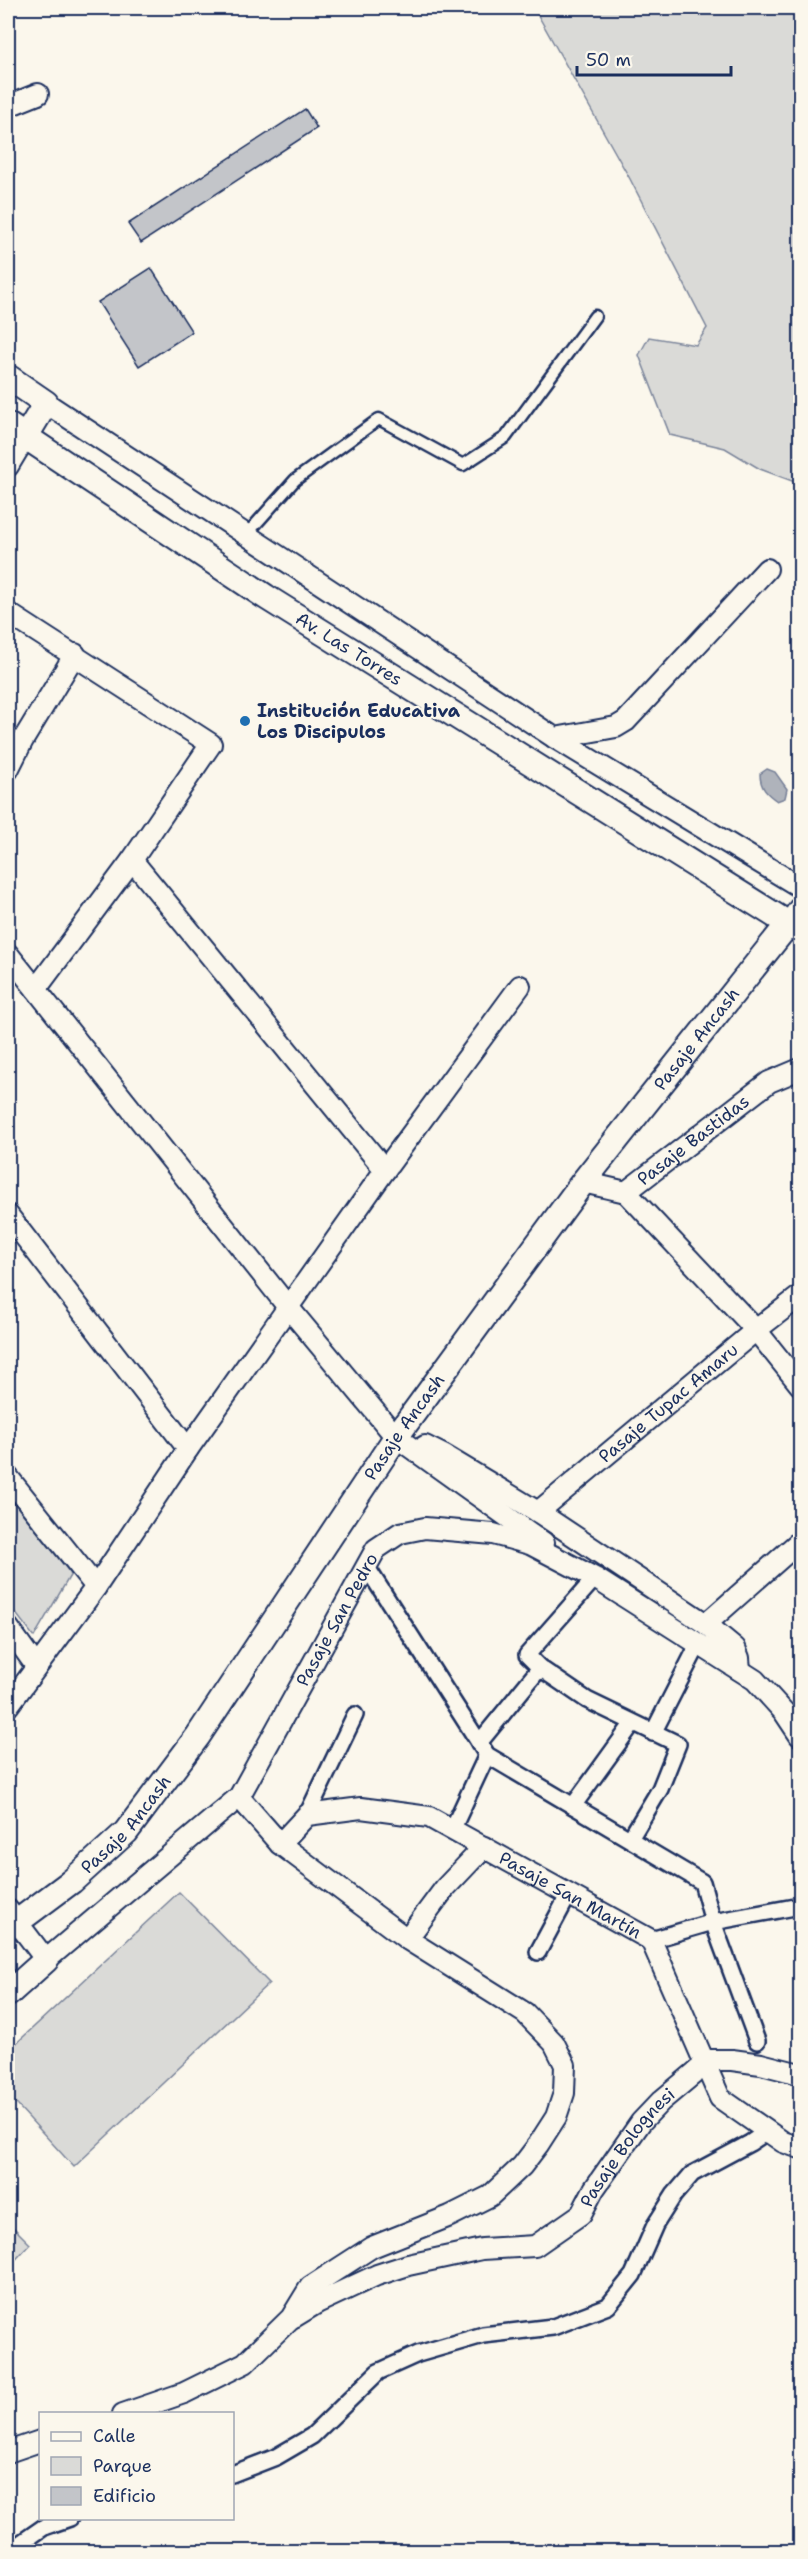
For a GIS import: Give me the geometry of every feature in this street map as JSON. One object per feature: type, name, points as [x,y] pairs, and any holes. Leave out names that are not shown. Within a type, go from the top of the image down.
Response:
[{"type":"street","points":[[8,106],[38,94]]},
{"type":"street","points":[[8,377],[555,738],[801,887]]},
{"type":"street","points":[[8,466],[17,430],[45,403]]},
{"type":"street","name":"Av. Las Torres","points":[[17,430],[266,597],[797,920]]},
{"type":"street","points":[[555,738],[616,728],[626,721],[767,569]]},
{"type":"street","points":[[8,613],[75,654],[211,744],[132,860],[36,989]]},
{"type":"street","points":[[8,770],[22,740],[75,654]]},
{"type":"street","points":[[132,860],[385,1170]]},
{"type":"street","name":"Pasaje Ancash","points":[[12,1916],[72,1881],[126,1832],[198,1736],[396,1437],[584,1182],[797,920]]},
{"type":"street","points":[[8,954],[288,1307],[396,1437],[574,1566]]},
{"type":"street","points":[[8,1706],[96,1587],[188,1449],[385,1170],[520,986]]},
{"type":"street","name":"Pasaje Bastidas","points":[[584,1182],[626,1192],[769,1082],[801,1069]]},
{"type":"street","points":[[626,1192],[756,1330],[801,1385]]},
{"type":"street","points":[[10,1223],[188,1449]]},
{"type":"street","name":"Pasaje Tupac Amaru","points":[[538,1512],[756,1330],[801,1296]]},
{"type":"street","points":[[396,1437],[439,1452],[538,1512],[706,1624],[735,1648],[740,1658],[740,1670]]},
{"type":"street","points":[[8,1477],[96,1587]]},
{"type":"street","name":"Pasaje San Pedro","points":[[8,1995],[46,1960],[239,1797],[376,1549],[400,1533],[425,1527],[493,1534],[530,1544],[574,1566],[755,1680],[771,1696],[801,1736]]},
{"type":"street","points":[[706,1624],[801,1541]]},
{"type":"street","points":[[366,1566],[483,1749],[573,1806],[702,1882],[713,1922],[757,2041]]},
{"type":"street","points":[[595,1578],[527,1654],[540,1668],[586,1700],[678,1744],[660,1789],[630,1839]]},
{"type":"street","points":[[8,1627],[36,1666]]},
{"type":"street","points":[[653,1733],[699,1643]]},
{"type":"street","points":[[452,1830],[483,1749],[540,1668]]},
{"type":"street","points":[[280,1844],[308,1815],[355,1715]]},
{"type":"street","points":[[573,1806],[633,1723]]},
{"type":"street","points":[[136,2412],[167,2407],[184,2393],[245,2363],[291,2318],[310,2287],[340,2266],[372,2247],[450,2216],[490,2196],[522,2166],[538,2145],[556,2117],[564,2093],[565,2065],[554,2043],[525,2013],[407,1939],[280,1844],[239,1797]]},
{"type":"street","name":"Pasaje San Martín","points":[[308,1815],[361,1808],[429,1817],[651,1940],[720,2098],[783,2142],[801,2148]]},
{"type":"street","points":[[407,1939],[446,1887],[484,1847]]},
{"type":"street","points":[[538,1952],[569,1894]]},
{"type":"street","points":[[651,1940],[713,1922],[801,1906]]},
{"type":"street","points":[[12,1916],[46,1960]]},
{"type":"street","points":[[706,2064],[710,2060],[732,2060],[801,2074]]},
{"type":"street","name":"Pasaje Bolognesi","points":[[291,2318],[377,2275],[408,2265],[482,2249],[535,2246],[581,2214],[594,2188],[641,2122],[661,2101],[706,2064]]},
{"type":"street","points":[[234,2473],[276,2457],[312,2436],[378,2372],[408,2359],[483,2335],[553,2327],[608,2306],[633,2275],[655,2225],[674,2195],[693,2174],[768,2131]]},
{"type":"street","points":[[8,2452],[39,2441]]},
{"type":"street","points":[[8,2552],[44,2527],[64,2520]]},
{"type":"lane","points":[[247,534],[295,480],[379,419],[463,465],[506,437],[595,316]]},
{"type":"green space","points":[[534,8],[800,8],[800,484],[760,469],[725,448],[670,435],[639,355],[649,337],[696,345],[707,328],[630,179]]},
{"type":"green space","points":[[8,1495],[71,1574],[34,1637],[8,1603]]},
{"type":"green space","points":[[179,1892],[269,1983],[74,2167],[8,2095],[8,2051]]},
{"type":"green space","points":[[8,2222],[30,2244],[8,2268]]},
{"type":"shaded area","points":[[767,769],[775,772],[787,789],[785,798],[777,801],[765,790],[760,774]]},
{"type":"building","points":[[305,109],[317,128],[141,243],[128,224]]},
{"type":"building","points":[[151,268],[192,332],[139,366],[98,302]]},
{"type":"place","name":"Institución Educativa Los Discipulos","points":[[245,721]]}]
